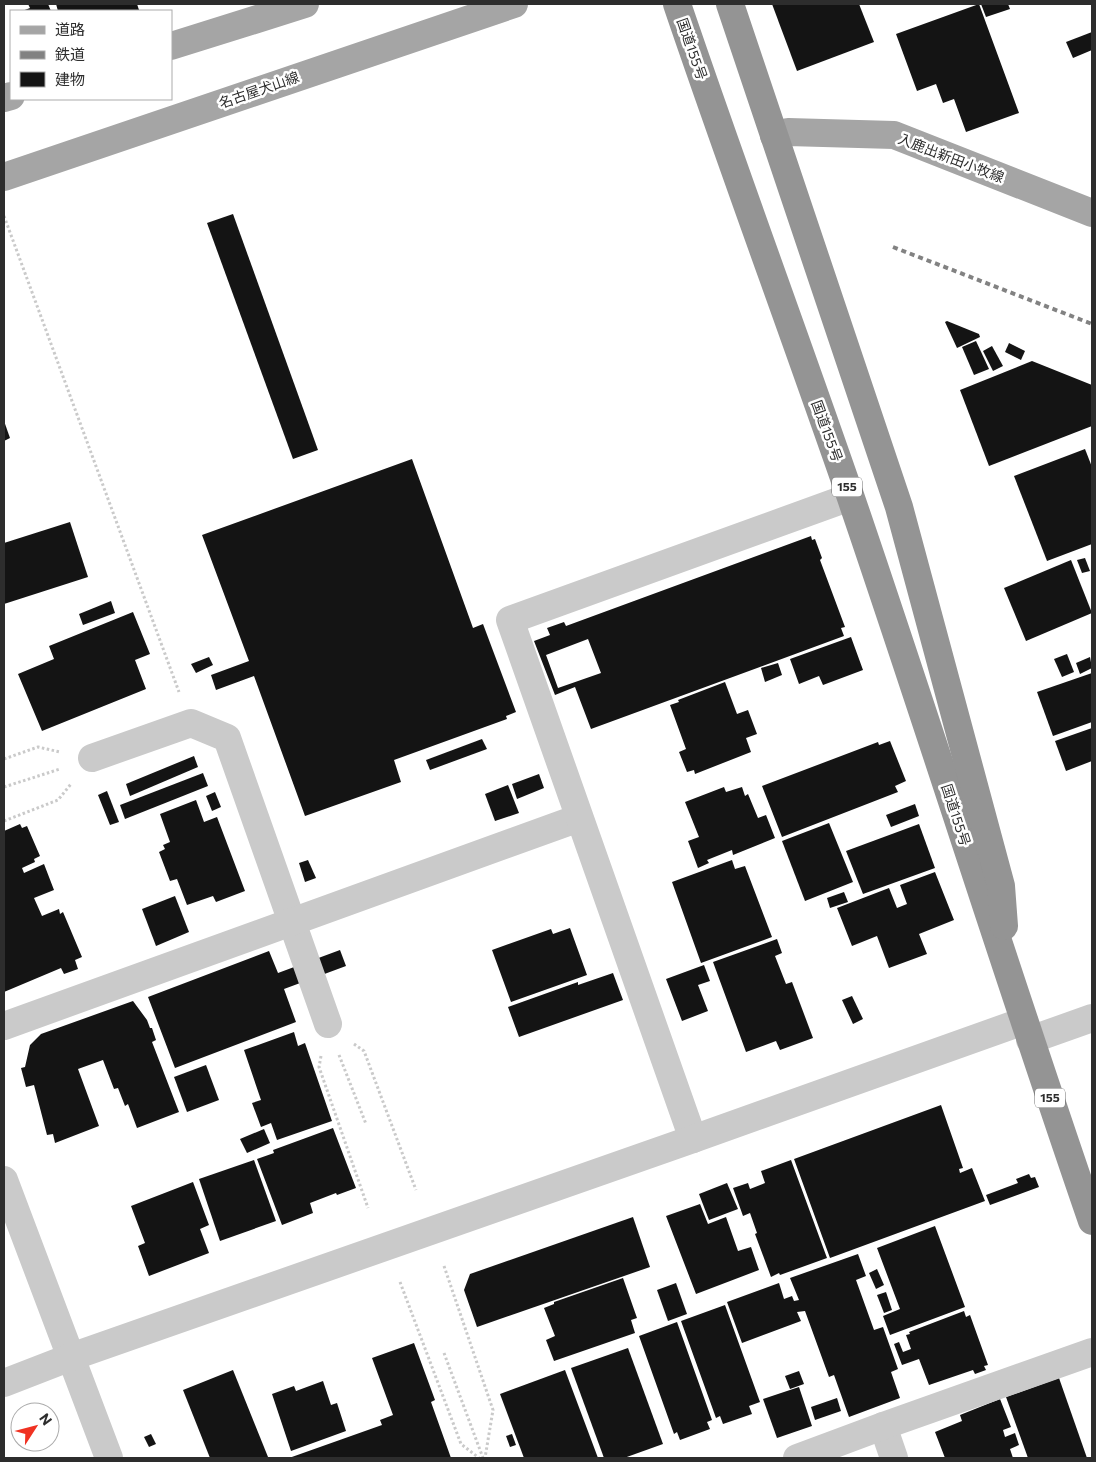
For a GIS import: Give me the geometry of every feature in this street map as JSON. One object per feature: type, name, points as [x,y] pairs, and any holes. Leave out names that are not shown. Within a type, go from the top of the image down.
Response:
[{"type":"highway","name":"国道155号","points":[[677,4],[723,140],[850,497],[1092,1221]]},
{"type":"highway","name":"国道155号","points":[[730,4],[899,507],[1001,886],[1009,974]]},
{"type":"main road","points":[[172,46],[305,4]]},
{"type":"main road","name":"名古屋犬山線","points":[[4,177],[514,4]]},
{"type":"main road","name":"入鹿出新田小牧線","points":[[774,136],[788,132],[894,135],[1092,213]]},
{"type":"street","points":[[694,1139],[510,620],[850,497]]},
{"type":"street","points":[[92,758],[191,723],[227,738],[328,1024]]},
{"type":"street","points":[[4,1026],[579,818]]},
{"type":"street","points":[[4,1383],[71,1357],[694,1139],[1027,1030],[1092,1018]]},
{"type":"street","points":[[4,1180],[109,1458]]},
{"type":"street","points":[[797,1458],[1092,1352]]},
{"type":"street","points":[[882,1426],[894,1458]]},
{"type":"path","points":[[4,216],[191,723]]},
{"type":"path","points":[[4,759],[38,747],[92,758]]},
{"type":"path","points":[[4,787],[92,758]]},
{"type":"path","points":[[4,821],[58,800],[92,758]]},
{"type":"path","points":[[328,1024],[366,1124]]},
{"type":"path","points":[[328,1024],[364,1051],[416,1190]]},
{"type":"path","points":[[328,1024],[319,1067],[368,1208]]},
{"type":"path","points":[[444,1266],[494,1410],[482,1458]]},
{"type":"path","points":[[400,1282],[461,1444],[482,1458]]},
{"type":"path","points":[[444,1353],[482,1458]]},
{"type":"building","points":[[28,4],[48,4],[51,10],[25,10],[30,8]]},
{"type":"building","points":[[56,4],[137,4],[139,10],[58,10]]},
{"type":"building","points":[[772,4],[859,4],[874,42],[797,71]]},
{"type":"building","points":[[979,4],[1019,113],[966,132],[954,99],[943,103],[936,84],[917,91],[896,34]]},
{"type":"building","points":[[981,4],[1008,4],[1010,9],[986,17]]},
{"type":"building","points":[[1092,32],[1092,50],[1073,58],[1066,42]]},
{"type":"building","points":[[233,214],[318,450],[293,459],[207,223]]},
{"type":"building","points":[[947,321],[979,334],[980,337],[957,348],[945,322]]},
{"type":"building","points":[[976,341],[989,369],[974,375],[962,347]]},
{"type":"building","points":[[1009,343],[1025,351],[1021,360],[1005,352]]},
{"type":"building","points":[[992,346],[1003,366],[993,371],[983,351]]},
{"type":"building","points":[[1032,361],[1092,385],[1092,426],[989,466],[960,390]]},
{"type":"building","points":[[4,421],[10,438],[4,441]]},
{"type":"building","points":[[1085,449],[1092,467],[1092,544],[1047,561],[1014,476]]},
{"type":"building","points":[[412,459],[473,628],[483,624],[516,712],[506,716],[507,719],[394,760],[401,782],[305,816],[254,676],[216,690],[211,675],[249,661],[202,535]]},
{"type":"building","points":[[70,522],[88,577],[4,604],[4,543]]},
{"type":"building","points":[[811,536],[812,540],[815,539],[822,558],[820,560],[845,627],[841,628],[844,636],[591,729],[575,687],[555,695],[534,641],[550,635],[547,628],[564,622],[566,626]],"holes":[[[588,639],[601,673],[558,688],[546,655]]]},
{"type":"building","points":[[1085,558],[1090,571],[1082,573],[1077,560]]},
{"type":"building","points":[[1071,560],[1092,613],[1026,641],[1004,588]]},
{"type":"building","points":[[111,601],[115,613],[83,625],[79,614]]},
{"type":"building","points":[[133,612],[150,654],[135,660],[146,689],[42,731],[18,674],[54,659],[49,646]]},
{"type":"building","points":[[851,637],[863,670],[823,685],[819,676],[799,684],[790,659]]},
{"type":"building","points":[[1067,654],[1074,672],[1062,677],[1054,659]]},
{"type":"building","points":[[209,657],[213,665],[196,673],[191,664]]},
{"type":"building","points":[[1090,657],[1092,668],[1080,674],[1076,663]]},
{"type":"building","points":[[778,663],[782,675],[765,682],[761,668]]},
{"type":"building","points":[[1092,673],[1092,722],[1053,736],[1037,692]]},
{"type":"building","points":[[725,682],[737,714],[748,710],[757,734],[746,738],[751,752],[695,774],[694,770],[687,772],[679,752],[686,749],[670,705],[679,702],[678,700]]},
{"type":"building","points":[[1092,728],[1092,761],[1066,771],[1055,741]]},
{"type":"building","points":[[482,739],[487,749],[430,770],[426,760]]},
{"type":"building","points":[[890,741],[906,781],[895,786],[898,792],[782,837],[762,786],[878,742],[879,745]]},
{"type":"building","points":[[194,756],[198,767],[130,796],[126,784]]},
{"type":"building","points":[[203,773],[208,786],[125,819],[120,805]]},
{"type":"building","points":[[539,774],[544,788],[517,799],[512,784]]},
{"type":"building","points":[[508,785],[519,813],[495,821],[485,794]]},
{"type":"building","points":[[724,787],[726,792],[742,787],[745,796],[748,794],[758,818],[766,815],[775,838],[733,855],[732,850],[707,860],[709,863],[698,868],[688,841],[699,837],[685,802]]},
{"type":"building","points":[[107,791],[119,822],[110,825],[98,795]]},
{"type":"building","points":[[215,792],[221,807],[212,811],[206,796]]},
{"type":"building","points":[[196,800],[204,822],[217,817],[245,891],[216,902],[213,896],[187,905],[177,879],[170,881],[159,852],[165,849],[163,845],[170,842],[160,814]]},
{"type":"building","points":[[915,804],[919,816],[891,827],[886,815]]},
{"type":"building","points":[[829,823],[853,882],[805,901],[782,841]]},
{"type":"building","points":[[20,824],[22,828],[27,826],[40,856],[34,859],[35,862],[22,868],[24,873],[44,864],[54,890],[34,898],[42,916],[59,909],[60,914],[63,912],[82,957],[75,960],[78,969],[64,974],[61,968],[4,992],[4,831]]},
{"type":"building","points":[[919,824],[935,868],[863,894],[846,851]]},
{"type":"building","points":[[308,860],[316,878],[305,882],[299,863]]},
{"type":"building","points":[[732,860],[735,869],[745,866],[772,937],[701,963],[672,882]]},
{"type":"building","points":[[935,872],[954,920],[919,934],[927,954],[889,968],[877,936],[852,946],[837,908],[889,888],[897,908],[907,904],[900,885]]},
{"type":"building","points":[[844,892],[848,902],[830,908],[827,898]]},
{"type":"building","points":[[175,896],[189,932],[156,946],[142,909]]},
{"type":"building","points":[[570,928],[587,975],[511,1002],[492,950],[551,929],[553,934]]},
{"type":"building","points":[[777,939],[782,953],[775,956],[786,984],[792,982],[813,1038],[780,1050],[776,1041],[746,1052],[713,962]]},
{"type":"building","points":[[340,950],[346,966],[284,989],[296,1022],[175,1068],[148,997],[269,951],[278,973]]},
{"type":"building","points":[[704,965],[710,981],[698,985],[708,1011],[682,1021],[666,979]]},
{"type":"building","points":[[613,973],[623,1000],[519,1037],[508,1007],[578,982],[578,985]]},
{"type":"building","points":[[852,996],[863,1019],[853,1024],[842,1000]]},
{"type":"building","points":[[133,1001],[147,1020],[150,1028],[152,1028],[156,1040],[152,1042],[179,1112],[137,1128],[128,1104],[125,1106],[118,1088],[114,1089],[103,1060],[78,1069],[99,1126],[55,1143],[53,1134],[47,1135],[34,1085],[26,1087],[21,1068],[25,1067],[30,1045],[41,1034]]},
{"type":"building","points":[[294,1032],[298,1046],[305,1043],[332,1121],[277,1140],[271,1123],[261,1127],[252,1103],[261,1100],[244,1050]]},
{"type":"building","points":[[206,1065],[219,1100],[187,1112],[174,1077]]},
{"type":"building","points":[[941,1105],[963,1168],[959,1169],[960,1173],[972,1168],[985,1201],[830,1258],[794,1159]]},
{"type":"building","points":[[333,1128],[356,1188],[310,1203],[313,1213],[282,1225],[257,1159],[274,1153],[273,1150]]},
{"type":"building","points":[[264,1129],[270,1143],[247,1153],[240,1139]]},
{"type":"building","points":[[254,1160],[276,1221],[220,1241],[199,1179]]},
{"type":"building","points":[[791,1160],[827,1258],[771,1277],[755,1234],[757,1233],[750,1213],[743,1216],[733,1188],[748,1183],[750,1189],[765,1183],[761,1171]]},
{"type":"building","points":[[1029,1174],[1031,1178],[1035,1177],[1039,1187],[990,1205],[986,1195],[1018,1183],[1016,1179]]},
{"type":"building","points":[[193,1182],[209,1225],[200,1229],[209,1253],[149,1276],[138,1246],[145,1243],[131,1206]]},
{"type":"building","points":[[727,1183],[738,1209],[709,1220],[699,1194]]},
{"type":"building","points":[[700,1204],[708,1224],[726,1217],[738,1251],[751,1247],[759,1270],[696,1294],[666,1216]]},
{"type":"building","points":[[633,1217],[650,1267],[477,1327],[464,1290],[470,1274]]},
{"type":"building","points":[[935,1226],[965,1307],[890,1335],[883,1316],[900,1309],[877,1248]]},
{"type":"building","points":[[858,1254],[866,1276],[856,1280],[874,1330],[883,1327],[898,1369],[891,1372],[900,1398],[849,1417],[834,1375],[829,1377],[805,1311],[797,1312],[801,1321],[742,1343],[727,1302],[779,1283],[784,1299],[792,1296],[794,1301],[799,1300],[790,1278]]},
{"type":"building","points":[[877,1269],[884,1285],[876,1289],[869,1273]]},
{"type":"building","points":[[623,1278],[637,1318],[631,1320],[635,1333],[554,1361],[546,1340],[555,1336],[544,1308],[554,1304],[554,1302]]},
{"type":"building","points":[[676,1283],[687,1314],[668,1321],[657,1290]]},
{"type":"building","points":[[886,1292],[892,1310],[884,1313],[877,1295]]},
{"type":"building","points":[[725,1305],[760,1402],[749,1406],[752,1414],[723,1424],[720,1416],[716,1418],[681,1321]]},
{"type":"building","points":[[964,1311],[966,1317],[970,1315],[988,1365],[984,1366],[986,1370],[975,1374],[973,1370],[929,1385],[919,1359],[902,1365],[894,1344],[899,1342],[903,1352],[911,1349],[906,1335],[910,1334],[909,1332]]},
{"type":"building","points":[[677,1322],[712,1420],[707,1422],[710,1429],[680,1440],[677,1432],[674,1434],[639,1336]]},
{"type":"building","points":[[414,1343],[435,1400],[431,1402],[451,1458],[289,1458],[382,1425],[380,1420],[393,1415],[372,1358]]},
{"type":"building","points":[[628,1348],[663,1444],[624,1458],[604,1458],[571,1368]]},
{"type":"building","points":[[233,1370],[268,1457],[210,1458],[183,1390]]},
{"type":"building","points":[[565,1370],[598,1458],[524,1458],[500,1394]]},
{"type":"building","points":[[799,1371],[804,1384],[790,1389],[785,1376]]},
{"type":"building","points":[[1059,1378],[1087,1458],[1028,1458],[1006,1397]]},
{"type":"building","points":[[323,1381],[331,1405],[337,1403],[346,1431],[291,1451],[272,1394],[294,1386],[296,1391]]},
{"type":"building","points":[[799,1387],[812,1426],[777,1438],[763,1399]]},
{"type":"building","points":[[837,1398],[841,1411],[815,1420],[811,1407]]},
{"type":"building","points":[[1000,1399],[1011,1427],[1003,1430],[1005,1437],[1015,1433],[1019,1445],[1010,1449],[1013,1458],[945,1458],[935,1432],[962,1421],[960,1415]]},
{"type":"building","points":[[151,1434],[156,1444],[149,1447],[144,1437]]},
{"type":"building","points":[[512,1434],[516,1445],[510,1447],[506,1436]]},
{"type":"railway","points":[[893,247],[1092,324]]}]
